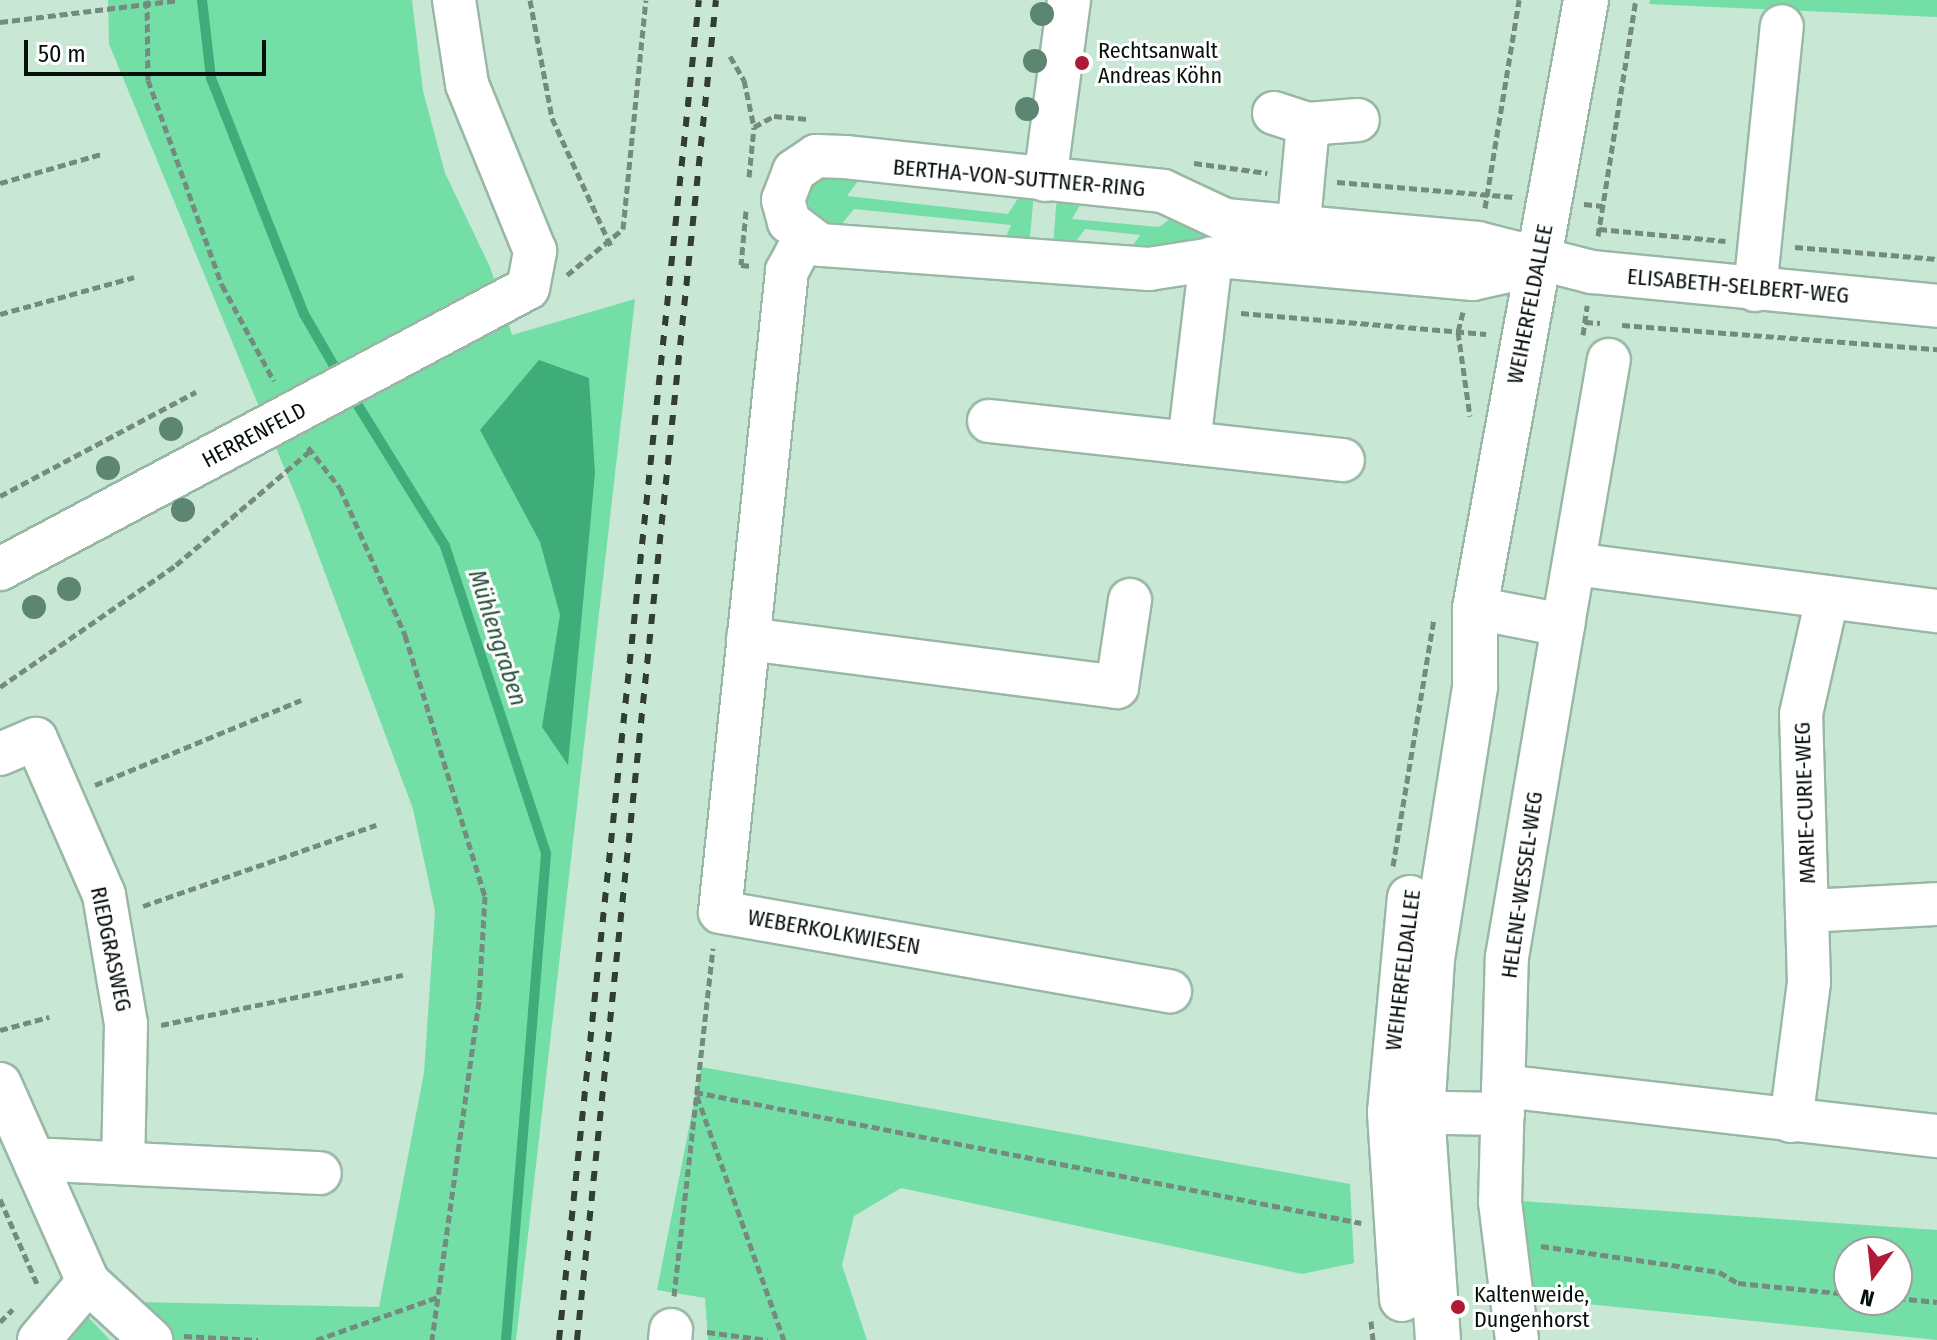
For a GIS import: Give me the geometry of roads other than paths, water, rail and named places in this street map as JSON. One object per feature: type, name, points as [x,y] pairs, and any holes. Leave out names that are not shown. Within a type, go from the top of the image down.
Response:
[{"type":"main road","name":"WEIHERFELDALLEE","points":[[1438,1340],[1406,1113],[1401,957],[1456,605],[1539,264],[1586,0]]},
{"type":"main road","name":"WEIHERFELDALLEE","points":[[1406,1113],[1370,1225],[1408,1340]]},
{"type":"street","name":"HERRENFELD","points":[[0,569],[519,295],[535,251],[467,84],[454,0]]},
{"type":"street","points":[[1045,180],[1069,0]]},
{"type":"street","points":[[1755,290],[1782,26]]},
{"type":"street","points":[[1296,245],[1301,179],[1291,118],[1358,120]]},
{"type":"street","name":"BERTHA-VON-SUTTNER-RING","points":[[1296,245],[1149,269],[804,239],[783,200],[794,171],[816,156],[1163,191],[1225,220],[1296,245],[1473,279],[1539,264]]},
{"type":"street","name":"WEBERKOLKWIESEN","points":[[804,239],[787,271],[720,912],[1170,991]]},
{"type":"street","points":[[1189,443],[1211,258]]},
{"type":"street","name":"ELISABETH-SELBERT-WEG","points":[[1539,264],[1755,290],[1937,306]]},
{"type":"street","name":"HELENE-WESSEL-WEG","points":[[1517,1340],[1502,1242],[1507,957],[1609,360]]},
{"type":"street","points":[[989,421],[1343,460]]},
{"type":"street","points":[[1574,564],[1826,603],[1937,611]]},
{"type":"street","points":[[748,639],[1117,687],[1130,600]]},
{"type":"street","name":"MARIE-CURIE-WEG","points":[[1791,1121],[1809,982],[1801,714],[1826,603]]},
{"type":"street","points":[[1456,605],[1563,625]]},
{"type":"street","name":"RIEDGRASWEG","points":[[0,754],[36,739],[108,918],[126,1033],[123,1162]]},
{"type":"street","name":"MARIE-CURIE-WEG","points":[[1808,911],[1937,904]]},
{"type":"street","points":[[0,1084],[88,1282],[151,1340]]},
{"type":"street","points":[[1406,1113],[1503,1100],[1791,1121],[1937,1136]]},
{"type":"street","points":[[36,1165],[123,1162],[320,1173]]},
{"type":"street","points":[[39,1340],[88,1282]]},
{"type":"waterway","name":"Mühlengraben","points":[[202,0],[211,78],[304,314],[341,378]]},
{"type":"waterway","name":"Mühlengraben","points":[[349,391],[445,546],[546,854],[506,1340]]},
{"type":"railway","points":[[559,1340],[699,0]]},
{"type":"railway","points":[[577,1340],[716,0]]},
{"type":"place","name":"Rechtsanwalt Andreas Köhn","points":[[1082,63]]},
{"type":"place","name":"Kaltenweide, Dungenhorst","points":[[1458,1307]]}]
